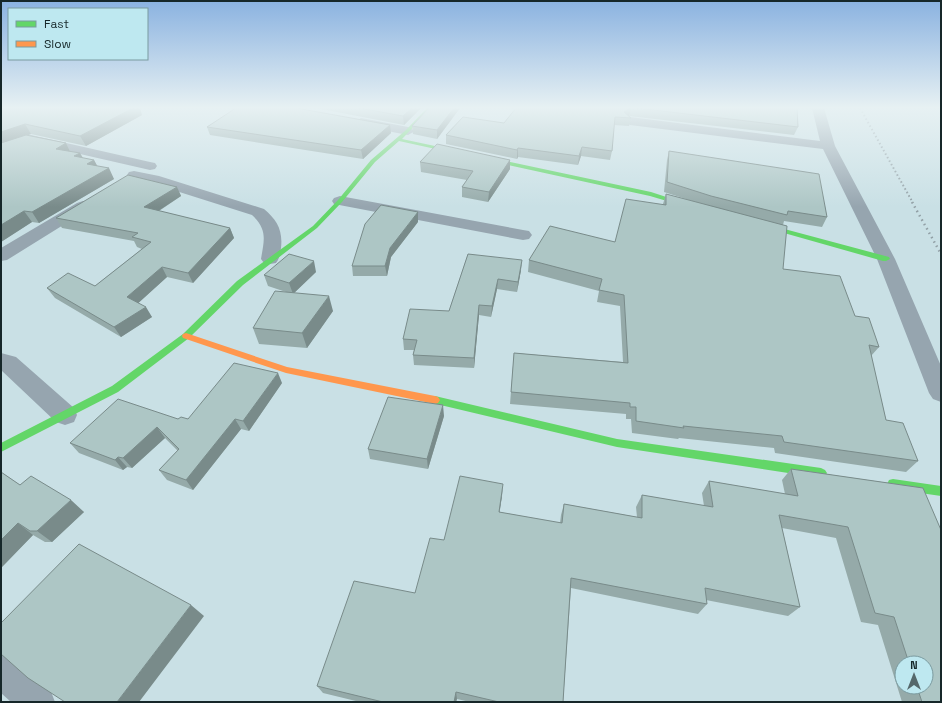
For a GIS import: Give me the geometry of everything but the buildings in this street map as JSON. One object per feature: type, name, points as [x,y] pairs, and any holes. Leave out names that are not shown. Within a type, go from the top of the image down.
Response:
[{"type":"street","points":[[1,151],[27,141]]},
{"type":"street","points":[[40,141],[150,166],[127,179],[154,179],[258,212],[268,220],[273,231],[270,259]]},
{"type":"street","points":[[1,448],[115,389],[186,336],[240,283],[270,259],[315,227],[340,201],[373,161],[395,141]]},
{"type":"street","points":[[405,141],[651,194],[701,210]]},
{"type":"street","points":[[787,141],[828,146]]},
{"type":"street","points":[[827,141],[886,258],[941,393]]},
{"type":"street","points":[[1,256],[94,199]]},
{"type":"street","points":[[340,201],[523,235]]},
{"type":"street","points":[[746,221],[886,258]]},
{"type":"street","points":[[186,336],[286,370],[395,392],[617,443],[830,475]]},
{"type":"street","points":[[1,361],[8,363],[65,414]]},
{"type":"street","points":[[886,483],[941,491]]},
{"type":"street","points":[[1,669],[37,702]]},
{"type":"railway","points":[[878,141],[913,203]]},
{"type":"railway","points":[[912,202],[941,254]]},
{"type":"traffic: fast","points":[[1,448],[115,389],[186,336],[240,283],[315,227],[340,201],[373,161],[397,141]]},
{"type":"traffic: fast","points":[[405,141],[651,194],[694,207]]},
{"type":"traffic: fast","points":[[758,224],[886,259]]},
{"type":"traffic: fast","points":[[435,400],[617,443],[821,473]]},
{"type":"traffic: fast","points":[[893,484],[941,491]]},
{"type":"traffic: slow","points":[[186,336],[286,370],[435,400]]}]
